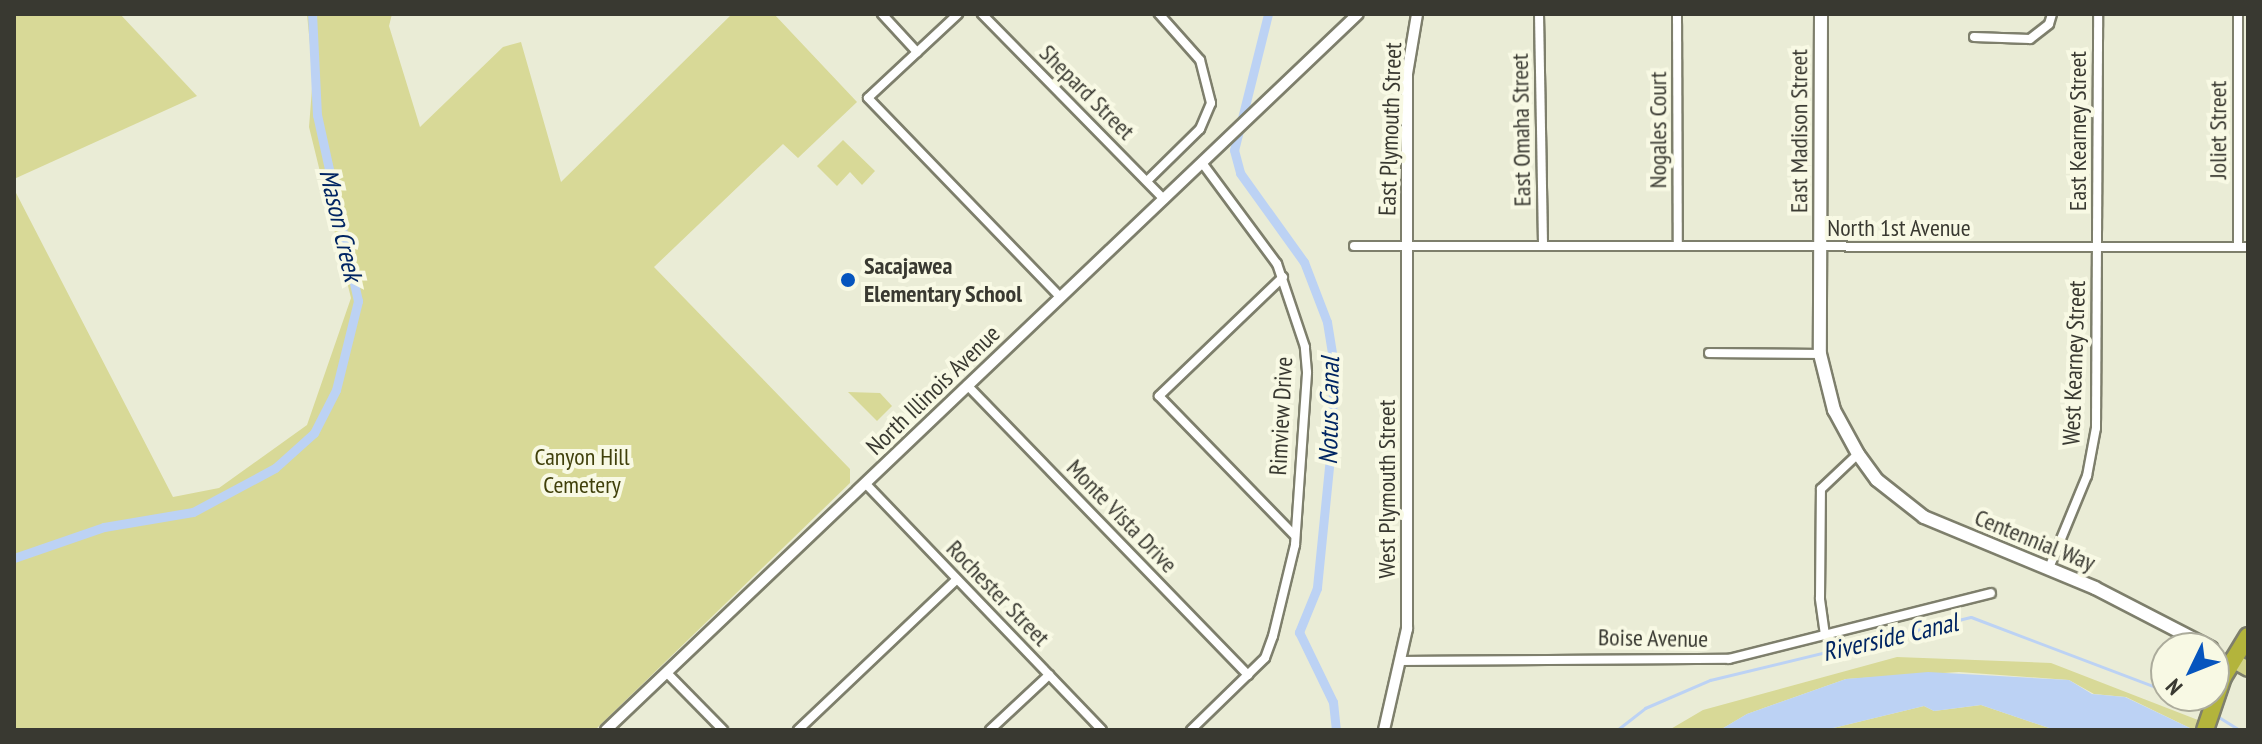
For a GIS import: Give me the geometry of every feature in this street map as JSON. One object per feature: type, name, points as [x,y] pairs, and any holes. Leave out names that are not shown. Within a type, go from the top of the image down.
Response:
[{"type":"highway","points":[[2205,730],[2232,660],[2248,636]]},
{"type":"main road","name":"East Madison Street","points":[[1820,354],[1821,14]]},
{"type":"main road","name":"Centennial Way","points":[[1820,354],[1834,410],[1858,454],[1877,480],[1924,517],[2049,568],[2178,632]]},
{"type":"main road","name":"Centennial Way","points":[[2232,660],[2248,669]]},
{"type":"street","points":[[882,14],[917,52]]},
{"type":"street","points":[[958,14],[868,98],[1060,297]]},
{"type":"street","name":"Shepard Street","points":[[982,14],[1164,199]]},
{"type":"street","points":[[1147,181],[1200,129],[1211,103],[1200,60],[1159,14]]},
{"type":"street","name":"North Illinois Avenue","points":[[606,730],[1358,14]]},
{"type":"street","name":"East Plymouth Street","points":[[1407,246],[1407,74],[1417,14]]},
{"type":"street","name":"East Omaha Street","points":[[1539,14],[1543,245]]},
{"type":"street","name":"Nogales Court","points":[[1677,14],[1678,245]]},
{"type":"street","points":[[1974,37],[2030,39],[2049,24],[2052,14]]},
{"type":"street","name":"East Kearney Street","points":[[2098,14],[2098,248]]},
{"type":"street","name":"Joliet Street","points":[[2238,14],[2238,247]]},
{"type":"street","name":"Rimview Drive","points":[[1191,730],[1265,658],[1295,536],[1307,372],[1305,347],[1283,277],[1203,164]]},
{"type":"street","name":"North 1st Avenue","points":[[1354,246],[2248,247]]},
{"type":"street","name":"West Plymouth Street","points":[[1384,730],[1403,661],[1408,603],[1407,246]]},
{"type":"street","name":"West Kearney Street","points":[[2049,568],[2093,451],[2098,248]]},
{"type":"street","points":[[1283,277],[1159,396],[1295,536]]},
{"type":"street","points":[[1709,353],[1820,354]]},
{"type":"street","name":"Monte Vista Drive","points":[[967,385],[1248,675]]},
{"type":"street","points":[[1825,635],[1820,598],[1821,489],[1858,454]]},
{"type":"street","name":"Rochester Street","points":[[865,483],[1102,730]]},
{"type":"street","points":[[798,730],[957,579]]},
{"type":"street","name":"Boise Avenue","points":[[1403,661],[1591,657],[1698,662],[1825,635],[1991,593]]},
{"type":"street","points":[[667,673],[723,730]]},
{"type":"street","points":[[990,730],[1049,675]]},
{"type":"green space","points":[[14,14],[120,14],[197,96],[14,179]]},
{"type":"green space","name":"Canyon Hill Cemetery","points":[[307,14],[392,14],[389,26],[420,127],[503,47],[521,42],[561,182],[732,14],[774,14],[857,102],[798,158],[783,144],[654,267],[850,469],[850,483],[595,730],[14,730],[14,189],[173,497],[219,488],[307,425],[351,298],[309,127],[313,76]]},
{"type":"green space","points":[[843,140],[875,171],[862,185],[850,172],[837,186],[817,166]]},
{"type":"green space","points":[[848,392],[880,393],[892,406],[877,421]]},
{"type":"green space","points":[[1897,657],[2051,663],[2150,701],[2150,709],[2126,697],[2094,694],[2069,680],[1959,672],[1846,679],[1747,714],[1720,730],[1669,730],[1703,710]]},
{"type":"green space","points":[[1981,705],[2055,730],[1825,730],[1924,706],[1934,711]]},
{"type":"green space","points":[[2157,712],[2177,712],[2198,720],[2194,730]]},
{"type":"water","points":[[1928,672],[2069,680],[2092,694],[2125,697],[2150,709],[2150,712],[2156,712],[2194,730],[2055,730],[1981,705],[1934,711],[1924,706],[1825,730],[1720,730],[1747,714],[1846,679]]},
{"type":"waterway","name":"Mason Creek","points":[[14,558],[104,527],[193,512],[275,468],[314,433],[336,390],[358,301],[317,115],[312,14]]},
{"type":"waterway","name":"Notus Canal","points":[[1268,14],[1234,150],[1240,173],[1304,262],[1327,322],[1334,365],[1331,447],[1317,588],[1299,632],[1333,702],[1336,730]]},
{"type":"waterway","name":"Riverside Canal","points":[[1617,730],[1645,708],[1710,680],[1971,617],[2150,685]]},
{"type":"waterway","name":"Riverside Canal","points":[[2217,716],[2239,730]]},
{"type":"place","name":"Sacajawea Elementary School","points":[[848,280]]}]
